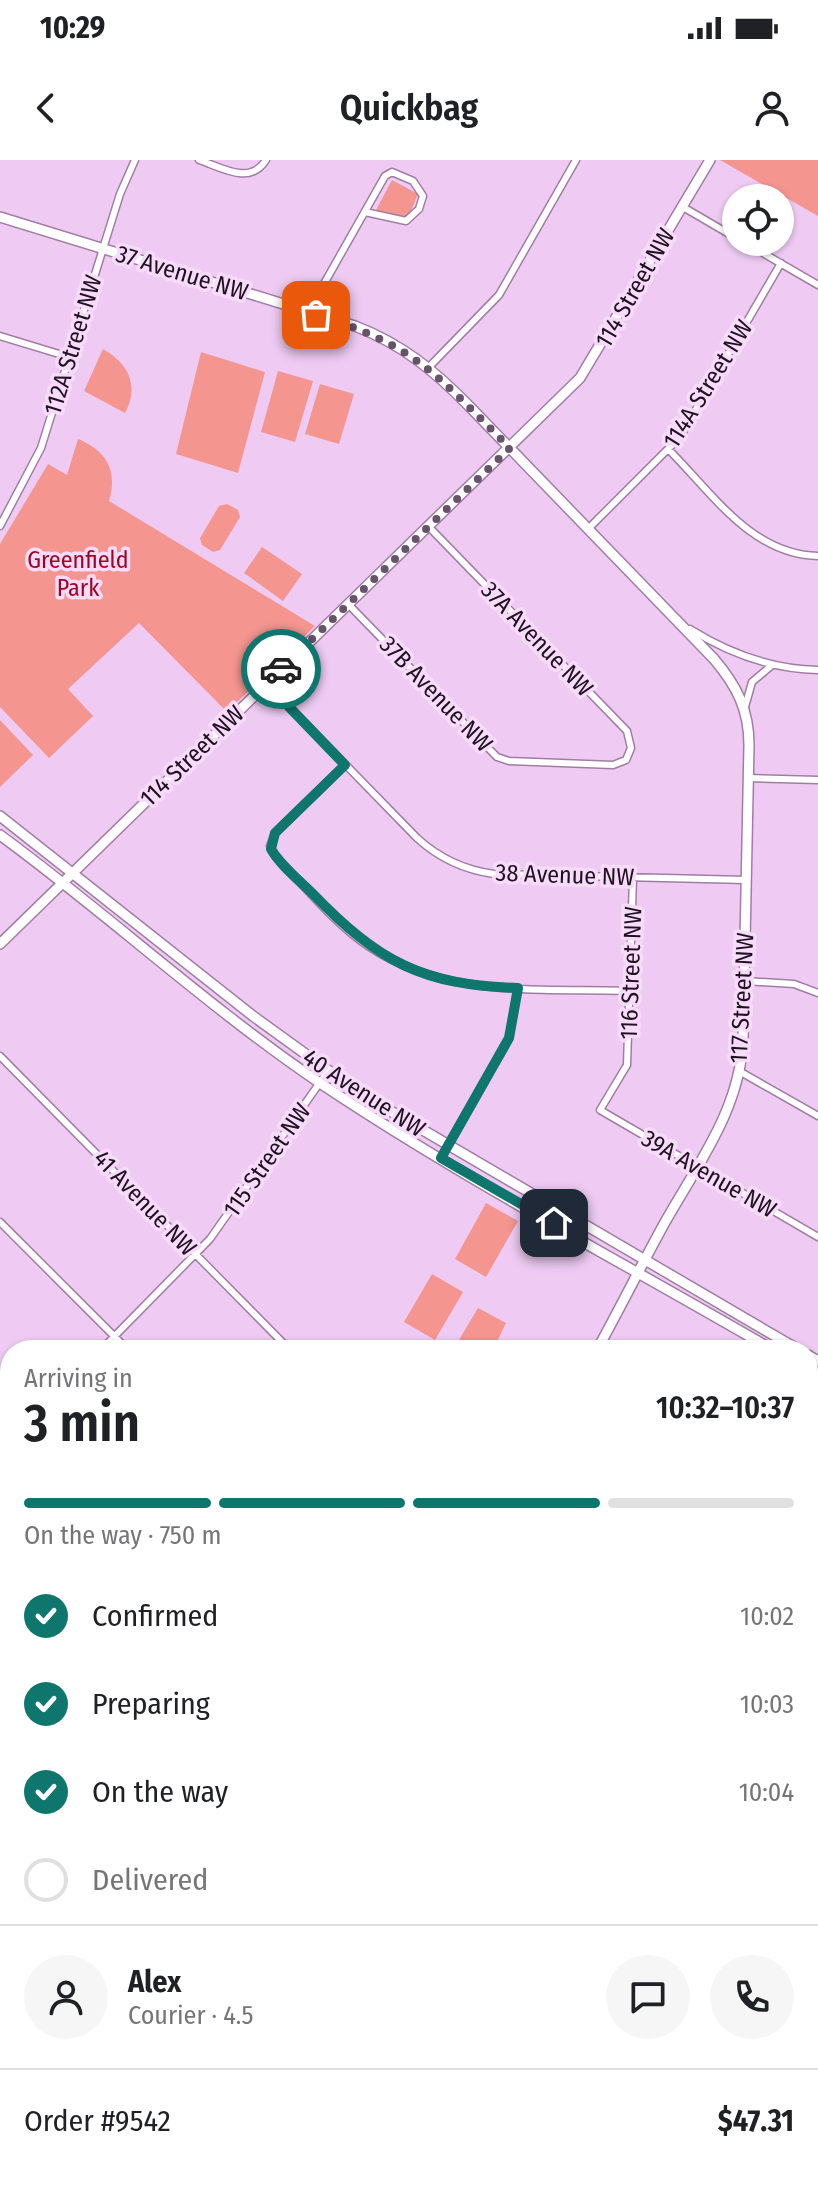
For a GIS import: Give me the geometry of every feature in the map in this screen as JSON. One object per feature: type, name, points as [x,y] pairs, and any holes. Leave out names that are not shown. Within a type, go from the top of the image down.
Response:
[{"type":"street","name":"112A Street NW","points":[[0,526],[39,455],[103,249],[135,160]]},
{"type":"street","points":[[199,160],[238,173],[254,173],[266,160]]},
{"type":"street","points":[[429,367],[499,295],[576,160]]},
{"type":"street","name":"114 Street NW","points":[[0,944],[585,372],[710,160]]},
{"type":"street","points":[[308,312],[385,176],[398,173],[413,181],[423,196],[419,209],[406,221],[365,212]]},
{"type":"street","points":[[683,207],[722,230]]},
{"type":"street","name":"37 Avenue NW","points":[[0,217],[373,333],[429,367],[679,622],[726,673],[745,707]]},
{"type":"street","points":[[769,256],[818,285]]},
{"type":"street","name":"114A Street NW","points":[[588,529],[680,437],[781,263]]},
{"type":"street","points":[[0,336],[69,357]]},
{"type":"street","points":[[669,450],[757,538],[788,553],[818,556]]},
{"type":"street","name":"37A Avenue NW","points":[[429,527],[627,731],[631,743],[628,757]]},
{"type":"street","name":"37B Avenue NW","points":[[348,604],[497,757],[509,761],[613,765],[628,757]]},
{"type":"street","name":"37 Avenue NW","points":[[679,622],[722,647],[772,665],[818,670]]},
{"type":"street","points":[[745,707],[754,679],[772,665]]},
{"type":"street","name":"38 Avenue NW","points":[[267,684],[426,847],[464,868],[494,874],[747,880]]},
{"type":"street","name":"117 Street NW","points":[[602,1340],[723,1121],[739,1071],[747,880],[745,707]]},
{"type":"street","points":[[345,765],[275,833],[270,846],[275,856],[345,926],[389,959],[446,981],[518,988],[631,991]]},
{"type":"street","points":[[748,778],[818,780]]},
{"type":"street","name":"40 Avenue NW","points":[[0,816],[253,1016],[328,1071],[447,1146],[782,1340]]},
{"type":"street","name":"40 Avenue NW","points":[[0,835],[264,1043],[320,1083],[441,1158],[756,1340]]},
{"type":"street","name":"116 Street NW","points":[[600,1110],[627,1065],[633,877]]},
{"type":"street","points":[[745,981],[794,984],[818,993]]},
{"type":"street","points":[[441,1158],[509,1038],[518,988]]},
{"type":"street","name":"41 Avenue NW","points":[[0,1056],[280,1340]]},
{"type":"street","name":"115 Street NW","points":[[112,1340],[196,1255],[230,1213],[328,1071]]},
{"type":"street","points":[[739,1071],[818,1116]]},
{"type":"street","name":"39A Avenue NW","points":[[600,1110],[818,1237]]},
{"type":"street","points":[[0,1222],[118,1340]]},
{"type":"green space","points":[[720,160],[818,160],[818,216],[794,202],[794,184],[762,184]]},
{"type":"green space","points":[[392,180],[418,194],[409,216],[398,218],[376,210]]},
{"type":"green space","points":[[103,349],[119,361],[129,376],[131,394],[125,413],[84,391]]},
{"type":"green space","points":[[201,352],[265,372],[238,473],[176,454]]},
{"type":"green space","points":[[278,371],[313,381],[295,442],[261,432]]},
{"type":"green space","points":[[320,384],[354,394],[339,444],[305,434]]},
{"type":"green space","name":"Greenfield Park","points":[[78,439],[96,450],[108,463],[112,480],[109,501],[315,626],[227,712],[139,623],[68,689],[93,716],[49,758],[0,707],[0,544],[48,464],[67,475]]},
{"type":"green space","points":[[227,504],[238,510],[240,517],[220,550],[213,552],[202,545],[200,538],[219,506]]},
{"type":"green space","points":[[262,547],[302,574],[283,601],[244,573]]},
{"type":"green space","points":[[0,720],[33,755],[0,787]]},
{"type":"green space","points":[[486,1203],[518,1221],[486,1277],[455,1259]]},
{"type":"green space","points":[[432,1274],[463,1292],[435,1340],[404,1322]]},
{"type":"green space","points":[[478,1308],[506,1323],[498,1340],[459,1340]]},
{"type":"way so far","points":[[281,669],[510,448],[419,359],[373,333],[316,315]]},
{"type":"route","points":[[281,669],[267,684],[345,765],[275,833],[271,849],[345,926],[389,959],[446,981],[518,988],[517,1011],[509,1038],[441,1158],[554,1223]]}]
